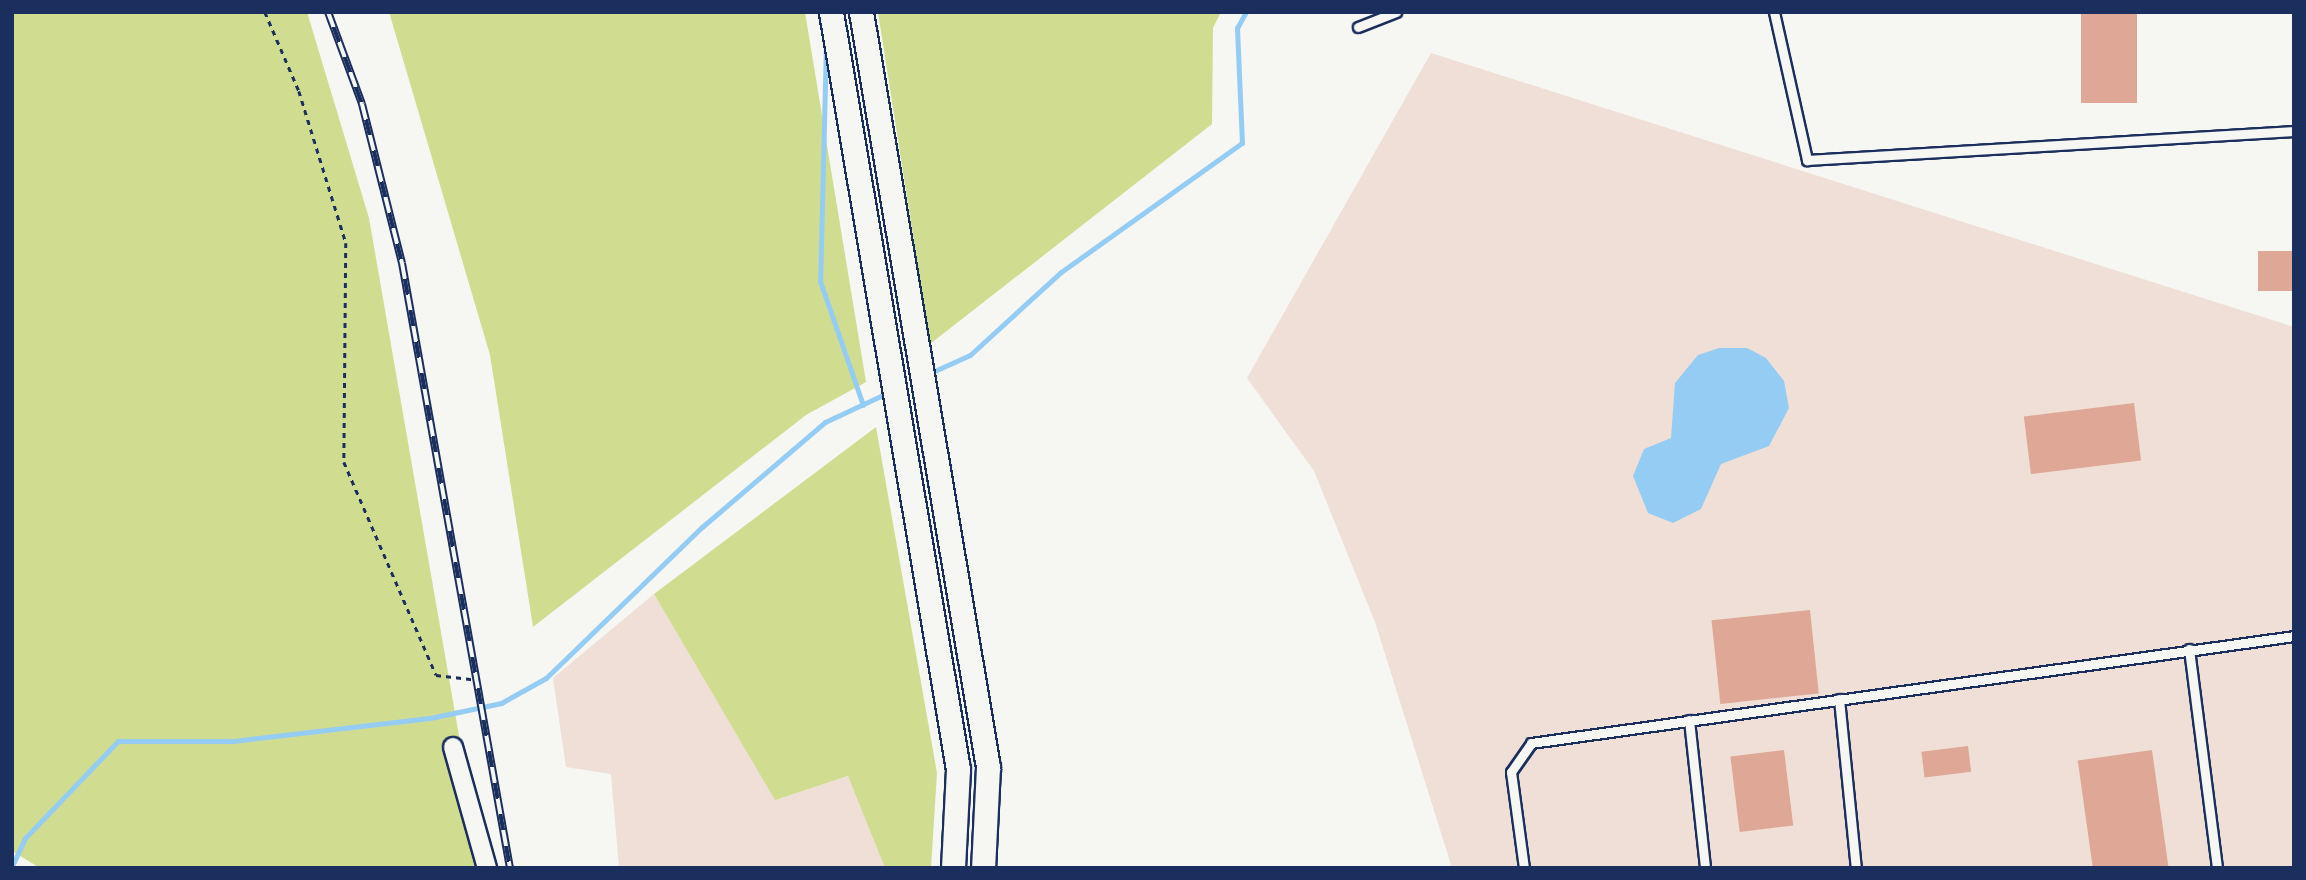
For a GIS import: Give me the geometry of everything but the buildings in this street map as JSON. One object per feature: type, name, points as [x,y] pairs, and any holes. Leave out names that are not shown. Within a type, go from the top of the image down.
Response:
[{"type":"street","points":[[831,12],[958,769],[953,868]]},
{"type":"street","points":[[862,12],[988,767],[983,868]]},
{"type":"street","points":[[453,747],[487,868]]},
{"type":"lane","points":[[1358,27],[1395,12]]},
{"type":"lane","points":[[1774,12],[1808,160],[2294,131]]},
{"type":"lane","points":[[1524,868],[1511,772],[1519,752],[1531,743],[2294,636]]},
{"type":"lane","points":[[2189,649],[2217,868]]},
{"type":"lane","points":[[1839,699],[1856,868]]},
{"type":"lane","points":[[1689,720],[1705,868]]},
{"type":"path","points":[[265,12],[299,91],[346,243],[344,462],[436,675],[479,680]]},
{"type":"shaded area","points":[[1431,53],[2294,327],[2294,868],[1452,868],[1375,622],[1314,471],[1247,378]]},
{"type":"shaded area","points":[[654,594],[775,799],[849,776],[885,868],[619,868],[611,774],[566,767],[553,678]]},
{"type":"green space","points":[[12,12],[307,12],[369,218],[482,868],[40,868],[12,851]]},
{"type":"green space","points":[[389,12],[805,12],[866,382],[806,415],[533,627],[490,355]]},
{"type":"green space","points":[[878,12],[1221,12],[1213,28],[1212,124],[930,344]]},
{"type":"green space","points":[[876,427],[937,773],[931,868],[885,868],[848,776],[775,800],[654,594]]},
{"type":"water","points":[[1719,348],[1747,348],[1766,358],[1784,381],[1789,408],[1769,446],[1721,464],[1701,509],[1673,523],[1648,513],[1633,476],[1644,449],[1671,438],[1675,383],[1698,355]]},
{"type":"waterway","points":[[928,374],[970,355],[1061,272],[1242,143],[1237,28],[1246,12]]},
{"type":"waterway","points":[[826,43],[820,281],[863,405]]},
{"type":"waterway","points":[[12,866],[25,838],[118,741],[233,741],[430,718],[501,703],[546,678],[702,527],[825,422],[887,393]]},
{"type":"railway","points":[[328,12],[362,104],[402,263],[510,868]]}]
